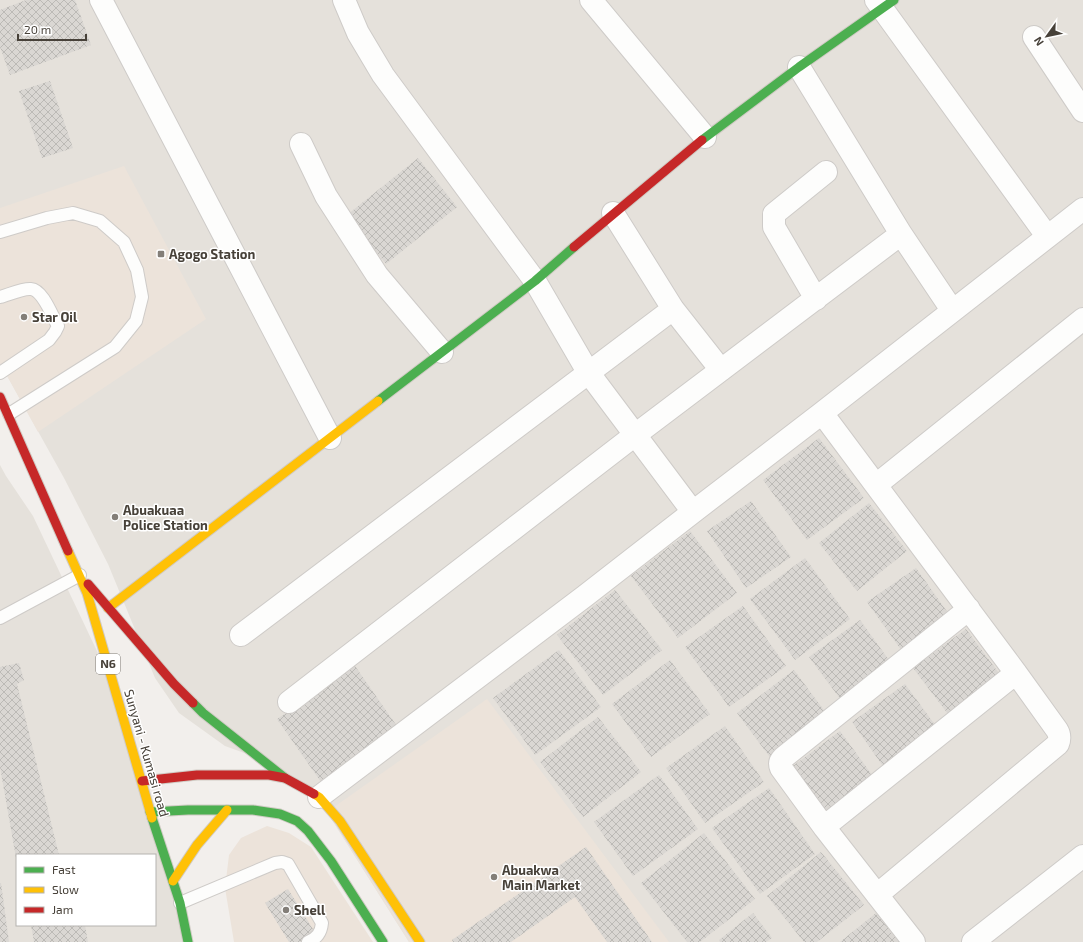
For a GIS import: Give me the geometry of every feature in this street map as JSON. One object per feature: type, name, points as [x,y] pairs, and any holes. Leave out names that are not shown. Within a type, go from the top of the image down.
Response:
[{"type":"main road","points":[[108,608],[535,281],[613,213],[705,137],[884,3]]},
{"type":"main road","name":"Sunyani - Kumasi road","points":[[0,397],[9,414],[80,575],[95,618],[150,812],[180,903],[188,942]]},
{"type":"main road","points":[[80,575],[174,684],[203,714],[285,778],[319,797],[340,821],[420,942]]},
{"type":"main road","points":[[142,781],[197,775],[243,774],[269,775],[285,778]]},
{"type":"main road","points":[[150,812],[187,809],[247,809],[275,813],[296,821],[308,830],[335,867],[383,942]]},
{"type":"main road","points":[[173,881],[197,845],[227,810]]},
{"type":"street","points":[[100,0],[330,438]]},
{"type":"street","points":[[344,0],[358,33],[383,75],[535,281],[588,372],[693,512]]},
{"type":"street","points":[[591,0],[705,137]]},
{"type":"street","points":[[884,3],[1047,236]]},
{"type":"street","points":[[1034,37],[1083,111]]},
{"type":"street","points":[[799,67],[901,234],[952,310]]},
{"type":"street","points":[[301,144],[326,196],[377,275],[442,352]]},
{"type":"street","points":[[816,298],[774,226],[774,214],[826,172]]},
{"type":"street","points":[[319,797],[585,596],[1083,209]]},
{"type":"street","points":[[613,213],[673,309],[721,370]]},
{"type":"street","points":[[289,702],[635,435],[901,234]]},
{"type":"street","points":[[241,635],[673,309]]},
{"type":"street","points":[[876,486],[1083,319]]},
{"type":"street","points":[[822,413],[1016,673],[1059,734],[1060,739],[1058,744],[877,895]]},
{"type":"street","points":[[914,942],[824,827],[781,768],[780,761],[968,609]]},
{"type":"street","points":[[824,827],[1016,673]]},
{"type":"street","points":[[973,942],[1083,856]]},
{"type":"lane","points":[[0,232],[47,218],[73,213],[100,222],[124,242],[137,270],[142,297],[136,322],[115,347],[9,414]]},
{"type":"lane","points":[[0,297],[30,289],[41,294],[58,326],[49,340],[0,373]]},
{"type":"lane","points":[[0,618],[80,575]]},
{"type":"lane","points":[[180,903],[275,863],[282,862],[288,864],[322,923],[321,931],[315,939],[308,942]]},
{"type":"shaded area","points":[[0,0],[1083,0],[1083,942],[409,942],[327,812],[277,765],[225,746],[179,713],[155,678],[108,564],[64,478],[0,363]]},
{"type":"shaded area","points":[[124,166],[206,319],[38,432],[0,363],[0,208]]},
{"type":"shaded area","points":[[0,465],[33,516],[123,706],[190,942],[0,942]]},
{"type":"shaded area","name":"Abuakwa Main Market","points":[[487,699],[669,942],[409,942],[327,812]]},
{"type":"shaded area","points":[[267,826],[289,833],[311,847],[373,942],[234,942],[225,888],[229,855],[241,838]]},
{"type":"building","points":[[26,0],[75,0],[91,45],[10,75],[0,47],[0,10]]},
{"type":"building","points":[[50,81],[73,148],[42,158],[19,91]]},
{"type":"building","points":[[418,158],[457,207],[386,264],[347,215]]},
{"type":"building","points":[[819,438],[864,498],[807,540],[763,480]]},
{"type":"building","points":[[751,501],[791,557],[746,588],[707,531]]},
{"type":"building","points":[[869,503],[907,551],[857,591],[819,543]]},
{"type":"building","points":[[690,531],[737,593],[678,638],[631,576]]},
{"type":"building","points":[[805,558],[850,619],[795,660],[750,599]]},
{"type":"building","points":[[916,568],[953,620],[904,654],[867,602]]},
{"type":"building","points":[[615,590],[662,650],[603,695],[557,635]]},
{"type":"building","points":[[743,606],[786,666],[729,707],[685,647]]},
{"type":"building","points":[[860,620],[894,667],[844,704],[809,657]]},
{"type":"building","points":[[966,629],[1004,680],[951,718],[913,668]]},
{"type":"building","points":[[559,650],[601,707],[535,755],[493,698]]},
{"type":"building","points":[[670,660],[710,714],[651,757],[612,704]]},
{"type":"building","points":[[19,663],[24,680],[17,684],[59,854],[16,854],[16,858],[0,767],[0,667]]},
{"type":"building","points":[[355,666],[399,729],[321,782],[277,719]]},
{"type":"building","points":[[794,670],[829,717],[772,760],[737,713]]},
{"type":"building","points":[[905,684],[941,733],[887,772],[852,722]]},
{"type":"building","points":[[598,717],[641,772],[583,817],[540,762]]},
{"type":"building","points":[[725,726],[764,782],[705,823],[666,768]]},
{"type":"building","points":[[840,731],[875,779],[824,817],[789,769]]},
{"type":"building","points":[[659,775],[698,829],[633,876],[594,822]]},
{"type":"building","points":[[769,788],[815,854],[760,894],[712,828]]},
{"type":"building","points":[[704,833],[755,899],[700,942],[687,942],[641,883]]},
{"type":"building","points":[[586,847],[652,942],[607,942],[575,897],[511,942],[453,942],[452,940]]},
{"type":"building","points":[[821,852],[864,905],[817,942],[804,942],[767,896]]},
{"type":"building","points":[[1,883],[9,942],[0,942]]},
{"type":"building","points":[[288,889],[316,934],[302,942],[289,942],[265,903]]},
{"type":"building","points":[[753,913],[772,938],[766,942],[720,942],[719,940]]},
{"type":"building","points":[[876,913],[899,942],[840,942]]},
{"type":"building","points":[[31,926],[85,926],[88,942],[34,942]]},
{"type":"traffic: fast","points":[[702,140],[799,67],[894,0]]},
{"type":"traffic: fast","points":[[378,401],[535,281],[574,247]]},
{"type":"traffic: fast","points":[[193,703],[203,713],[285,778]]},
{"type":"traffic: fast","points":[[150,812],[188,810],[253,810],[280,814],[297,821],[308,831],[331,861],[383,942]]},
{"type":"traffic: fast","points":[[152,818],[180,903],[188,942]]},
{"type":"traffic: slow","points":[[108,608],[378,401]]},
{"type":"traffic: slow","points":[[68,551],[87,593],[152,818]]},
{"type":"traffic: slow","points":[[314,794],[319,797],[340,821],[420,942]]},
{"type":"traffic: slow","points":[[173,881],[197,845],[227,810]]},
{"type":"traffic: jam","points":[[574,247],[702,140]]},
{"type":"traffic: jam","points":[[0,397],[68,551]]},
{"type":"traffic: jam","points":[[88,584],[174,684],[193,703]]},
{"type":"traffic: jam","points":[[142,781],[197,775],[269,775],[285,778],[314,794]]},
{"type":"place","name":"Agogo Station","points":[[161,254]]},
{"type":"place","name":"Star Oil","points":[[24,317]]},
{"type":"place","name":"Abuakuaa Police Station","points":[[115,517]]},
{"type":"place","name":"Abuakwa Main Market","points":[[494,877]]},
{"type":"place","name":"Shell","points":[[286,910]]}]
